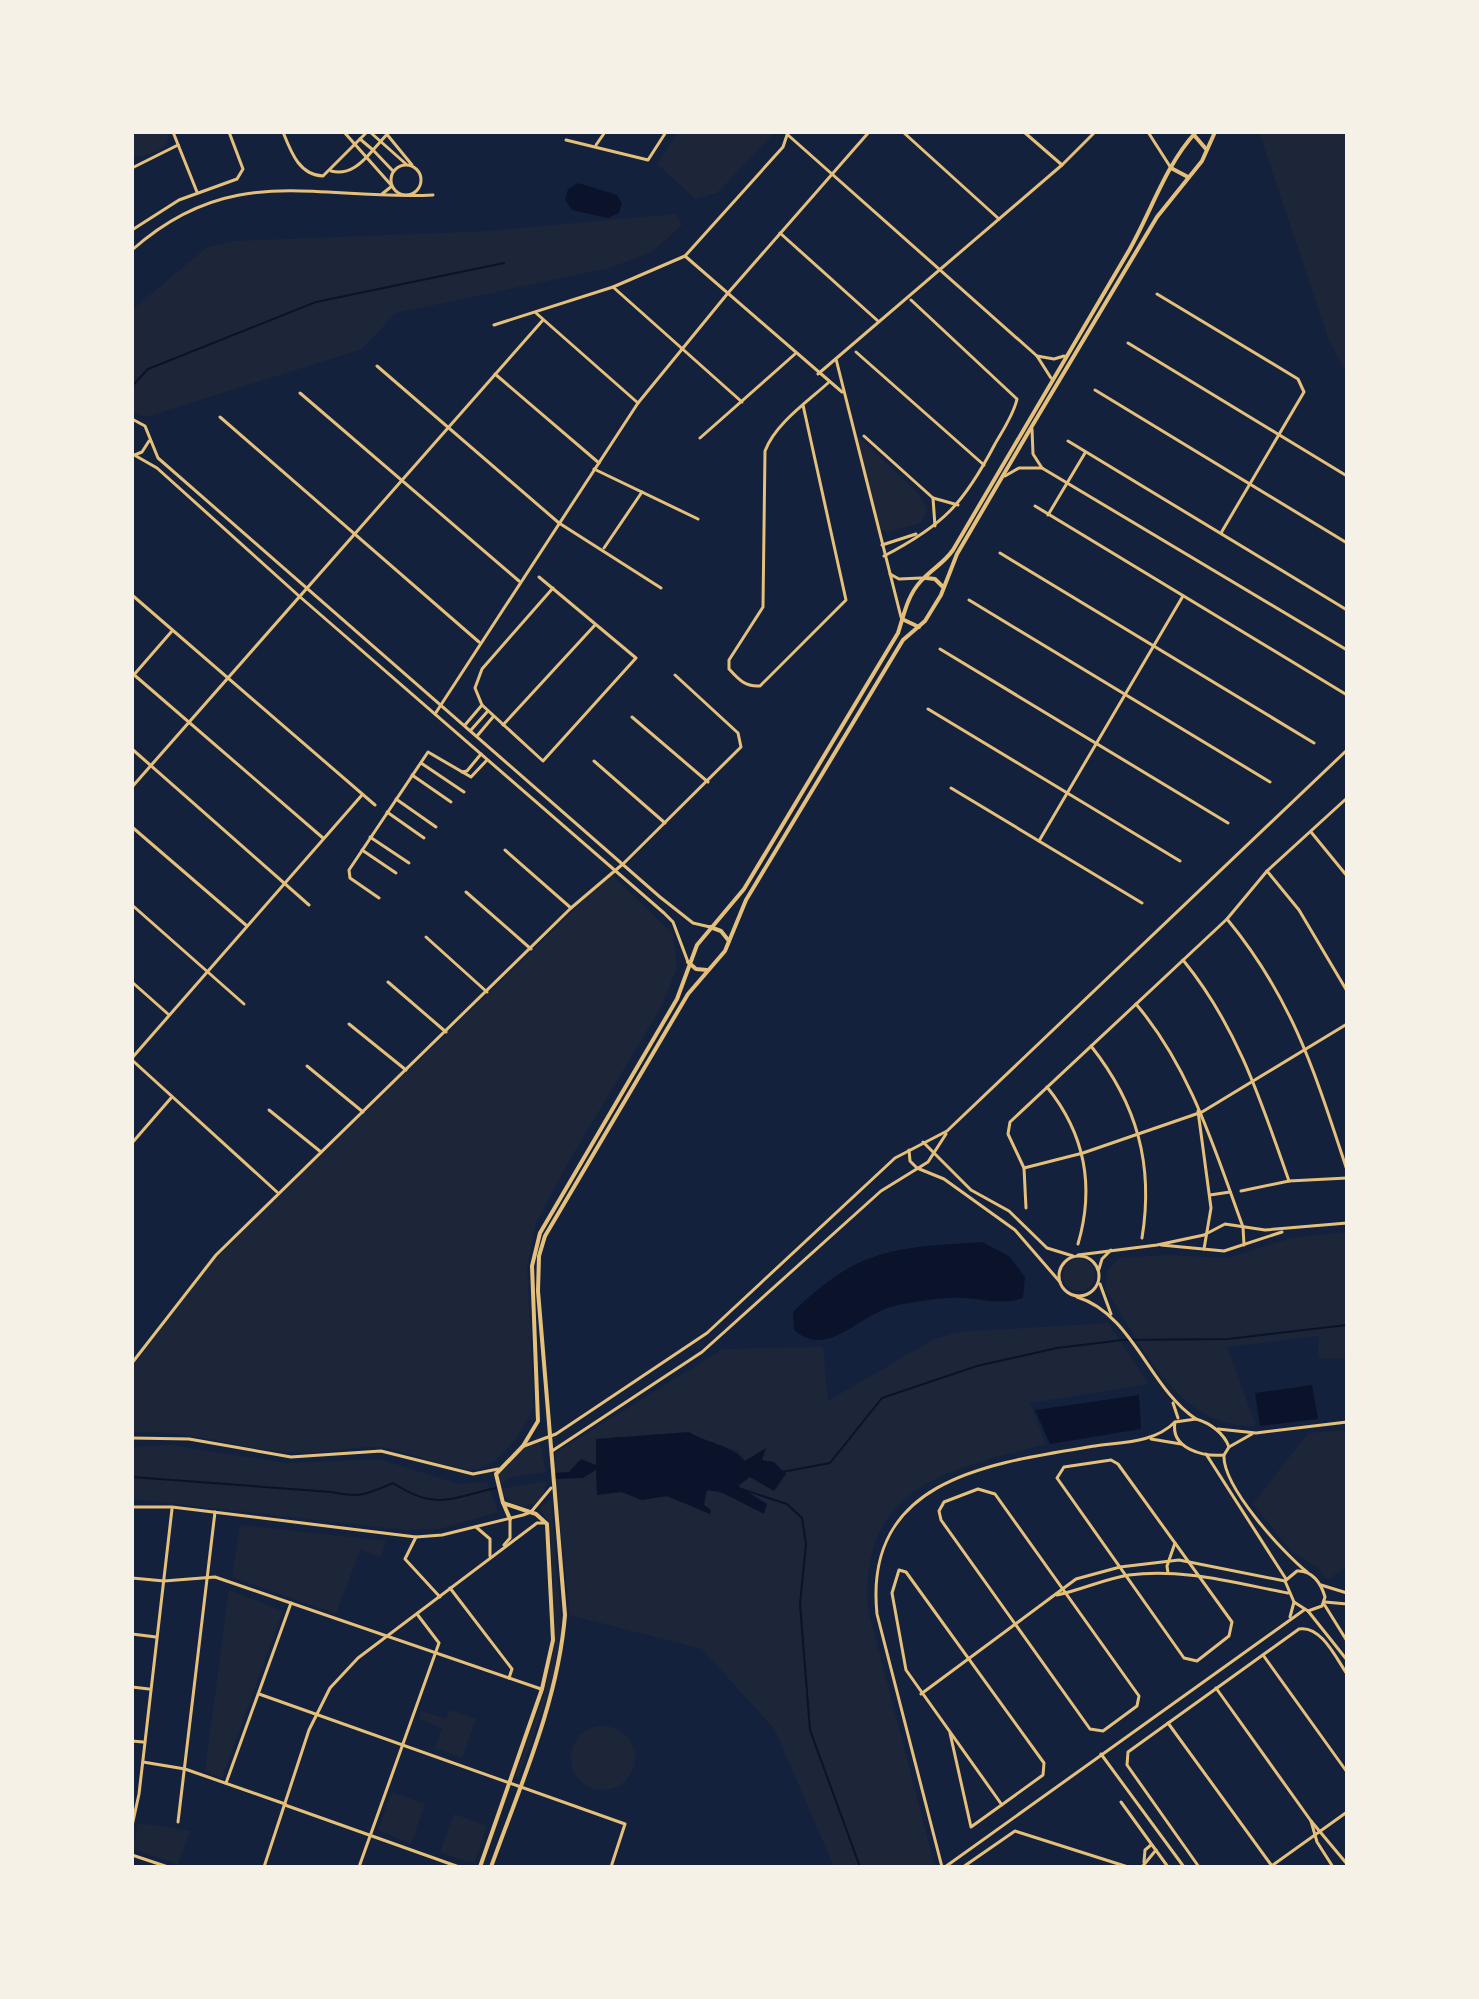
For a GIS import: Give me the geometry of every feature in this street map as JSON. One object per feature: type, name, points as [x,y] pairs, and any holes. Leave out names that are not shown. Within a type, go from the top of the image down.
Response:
[{"type":"main road","points":[[491,1867],[552,1690],[565,1615],[551,1487],[538,1291],[541,1246],[558,1211],[682,1004],[729,941],[746,900],[855,718],[903,640],[919,627],[943,588],[952,563],[1157,217],[1202,161],[1215,132]]},
{"type":"main road","points":[[510,1519],[501,1496],[498,1469],[523,1446],[538,1421],[540,1410],[532,1290],[535,1245],[553,1207],[677,999],[688,962],[710,927],[744,889],[898,633],[901,617],[924,578],[940,567],[953,550],[1051,378],[1129,251],[1175,158],[1194,133],[1206,149]]},
{"type":"main road","points":[[1171,168],[1188,177]]},
{"type":"main road","points":[[924,578],[935,579],[943,588]]},
{"type":"main road","points":[[901,617],[907,624],[919,627]]},
{"type":"main road","points":[[710,927],[721,931],[729,941]]},
{"type":"main road","points":[[688,962],[696,969],[710,969]]},
{"type":"main road","points":[[480,1867],[542,1689],[553,1640],[547,1524],[531,1512],[503,1503]]},
{"type":"street","points":[[173,132],[197,192]]},
{"type":"street","points":[[132,230],[197,192],[237,179],[243,169],[229,132]]},
{"type":"street","points":[[132,250],[173,221],[234,196],[280,189],[433,195],[421,186],[419,171],[369,132],[323,176],[310,175],[302,170],[283,132]]},
{"type":"street","points":[[344,132],[353,146],[392,186],[405,195],[414,193],[421,186]]},
{"type":"street","points":[[595,147],[605,132]]},
{"type":"street","points":[[566,140],[648,160],[666,132]]},
{"type":"street","points":[[435,714],[479,642],[638,403],[728,293],[869,132]]},
{"type":"street","points":[[903,132],[999,219]]},
{"type":"street","points":[[1024,132],[1062,165]]},
{"type":"street","points":[[818,374],[1062,165],[1095,132]]},
{"type":"street","points":[[1148,132],[1171,168]]},
{"type":"street","points":[[330,171],[340,174],[366,158],[387,133],[407,154],[409,165]]},
{"type":"street","points":[[494,325],[613,287],[685,256],[783,147],[788,133],[1037,356],[1051,378]]},
{"type":"street","points":[[360,139],[393,171],[392,186],[382,194]]},
{"type":"street","points":[[132,168],[178,145]]},
{"type":"street","points":[[393,171],[409,165]]},
{"type":"street","points":[[780,233],[878,321]]},
{"type":"street","points":[[685,256],[842,392]]},
{"type":"street","points":[[613,287],[742,402]]},
{"type":"street","points":[[1157,294],[1298,379],[1304,392],[1221,533]]},
{"type":"street","points":[[884,556],[935,526],[958,505],[984,465],[1017,399],[1010,389],[911,300]]},
{"type":"street","points":[[535,312],[638,403]]},
{"type":"street","points":[[132,787],[543,320]]},
{"type":"street","points":[[1128,343],[1347,476]]},
{"type":"street","points":[[856,352],[984,465]]},
{"type":"street","points":[[700,438],[795,354]]},
{"type":"street","points":[[1037,356],[1054,359],[1064,356]]},
{"type":"street","points":[[836,359],[901,617]]},
{"type":"street","points":[[377,366],[559,523],[661,588]]},
{"type":"street","points":[[495,374],[599,463]]},
{"type":"street","points":[[803,405],[846,600],[760,686],[745,684],[729,669],[734,651],[763,607],[765,451],[769,440],[803,405],[828,383]]},
{"type":"street","points":[[1095,390],[1347,543]]},
{"type":"street","points":[[300,393],[520,582]]},
{"type":"street","points":[[220,417],[479,642]]},
{"type":"street","points":[[132,419],[145,426],[158,458],[681,915],[710,927]]},
{"type":"street","points":[[1032,426],[1031,447],[1042,468],[1347,650]]},
{"type":"street","points":[[864,436],[933,498],[958,505]]},
{"type":"street","points":[[149,440],[147,447],[134,456],[157,468],[673,922],[688,962]]},
{"type":"street","points":[[1068,441],[1347,610]]},
{"type":"street","points":[[1048,515],[1085,452]]},
{"type":"street","points":[[1003,478],[1019,468],[1042,468]]},
{"type":"street","points":[[594,469],[698,519]]},
{"type":"street","points":[[603,550],[642,492]]},
{"type":"street","points":[[933,498],[935,526]]},
{"type":"street","points":[[1035,506],[1347,695]]},
{"type":"street","points":[[882,545],[920,534]]},
{"type":"street","points":[[1000,553],[1314,743]]},
{"type":"street","points":[[886,567],[899,579],[924,578]]},
{"type":"street","points":[[539,577],[553,588],[636,658],[543,761],[487,711],[475,688],[482,669],[553,588]]},
{"type":"street","points":[[132,595],[375,805]]},
{"type":"street","points":[[1039,841],[1183,596]]},
{"type":"street","points":[[969,600],[1270,782]]},
{"type":"street","points":[[503,725],[596,624]]},
{"type":"street","points":[[172,631],[133,675],[323,838]]},
{"type":"street","points":[[360,649],[367,640]]},
{"type":"street","points":[[940,649],[1228,823]]},
{"type":"street","points":[[132,1363],[216,1255],[571,908],[624,863],[741,747],[742,740],[675,675]]},
{"type":"street","points":[[465,725],[482,705]]},
{"type":"street","points":[[928,709],[1180,861]]},
{"type":"street","points":[[471,730],[487,711]]},
{"type":"street","points":[[477,736],[493,717]]},
{"type":"street","points":[[632,717],[708,782]]},
{"type":"street","points":[[132,749],[309,905]]},
{"type":"street","points":[[550,1453],[702,1352],[881,1191],[917,1168],[935,1152],[947,1131],[1347,750]]},
{"type":"street","points":[[379,898],[347,874],[430,751],[472,777],[487,760]]},
{"type":"street","points":[[462,772],[467,771],[481,754]]},
{"type":"street","points":[[594,761],[665,823]]},
{"type":"street","points":[[421,763],[464,792]]},
{"type":"street","points":[[412,775],[451,802]]},
{"type":"street","points":[[951,788],[1142,903]]},
{"type":"street","points":[[278,1193],[132,1059],[362,795]]},
{"type":"street","points":[[1026,1208],[1024,1168],[1009,1136],[1008,1126],[1227,919],[1267,871],[1347,798]]},
{"type":"street","points":[[396,799],[436,827]]},
{"type":"street","points":[[543,808],[551,799]]},
{"type":"street","points":[[387,812],[424,838]]},
{"type":"street","points":[[132,827],[247,926]]},
{"type":"street","points":[[1311,832],[1347,876]]},
{"type":"street","points":[[370,837],[409,863]]},
{"type":"street","points":[[362,850],[396,873]]},
{"type":"street","points":[[505,850],[571,908]]},
{"type":"street","points":[[1267,871],[1299,910],[1347,991]]},
{"type":"street","points":[[466,892],[531,949]]},
{"type":"street","points":[[132,905],[244,1004]]},
{"type":"street","points":[[1227,919],[1272,980],[1306,1048],[1347,1170]]},
{"type":"street","points":[[426,937],[487,992]]},
{"type":"street","points":[[1183,960],[1225,1017],[1254,1081],[1289,1181]]},
{"type":"street","points":[[132,982],[169,1015]]},
{"type":"street","points":[[388,982],[446,1032]]},
{"type":"street","points":[[1136,1004],[1174,1055],[1197,1104],[1243,1227],[1244,1245]]},
{"type":"street","points":[[349,1024],[406,1070]]},
{"type":"street","points":[[1024,1168],[1140,1135],[1200,1112],[1347,1024]]},
{"type":"street","points":[[1091,1046],[1122,1089],[1140,1135],[1147,1188],[1142,1238]]},
{"type":"street","points":[[307,1066],[363,1112]]},
{"type":"street","points":[[1047,1087],[1070,1121],[1083,1153],[1087,1202],[1078,1244]]},
{"type":"street","points":[[132,1143],[171,1098]]},
{"type":"street","points":[[269,1110],[321,1152]]},
{"type":"street","points":[[1200,1112],[1211,1215],[1204,1235],[1204,1249]]},
{"type":"street","points":[[523,1446],[556,1434],[707,1333],[895,1158],[947,1131]]},
{"type":"street","points":[[923,1142],[971,1190],[1009,1211],[1047,1248],[1089,1257],[1099,1269]]},
{"type":"street","points":[[909,1150],[910,1161],[917,1168],[944,1179],[1015,1230],[1060,1282],[1077,1297],[1094,1303],[1114,1321]]},
{"type":"street","points":[[1241,1191],[1289,1181],[1347,1178]]},
{"type":"street","points":[[1209,1195],[1230,1192]]},
{"type":"street","points":[[1060,1282],[1063,1264],[1076,1256],[1204,1235],[1225,1224],[1288,1230],[1347,1223]]},
{"type":"street","points":[[1157,1245],[1224,1251],[1288,1230]]},
{"type":"street","points":[[1111,1250],[1102,1259],[1099,1269],[1101,1296],[1114,1321],[1172,1399],[1214,1429],[1229,1447]]},
{"type":"street","points":[[1077,1297],[1095,1289],[1100,1277]]},
{"type":"street","points":[[1172,1399],[1177,1421],[1174,1431],[1181,1444]]},
{"type":"street","points":[[1196,1419],[1177,1421],[1159,1435],[964,1474],[928,1491],[912,1504],[887,1536],[876,1574],[877,1614],[944,1867],[1284,1622],[1324,1603],[1347,1604]]},
{"type":"street","points":[[1214,1429],[1256,1433],[1347,1422]]},
{"type":"street","points":[[1256,1433],[1229,1447],[1224,1455],[1231,1481],[1280,1547],[1321,1585],[1347,1593]]},
{"type":"street","points":[[132,1438],[189,1439],[291,1457],[381,1451],[473,1474],[498,1469]]},
{"type":"street","points":[[1143,1438],[1181,1444],[1206,1454],[1224,1455]]},
{"type":"street","points":[[1206,1454],[1285,1580],[1294,1602],[1306,1610],[1347,1660]]},
{"type":"street","points":[[1114,1461],[1191,1564],[1232,1622],[1233,1629],[1197,1661],[1189,1661],[1120,1567],[1057,1475],[1064,1467],[1114,1461]]},
{"type":"street","points":[[132,1507],[172,1507],[416,1537],[476,1527],[531,1512],[551,1487]]},
{"type":"street","points":[[986,1489],[995,1494],[1140,1701],[1096,1732],[1090,1729],[1016,1625],[941,1520],[940,1509],[945,1501],[986,1489]]},
{"type":"street","points":[[132,1826],[139,1794],[172,1507]]},
{"type":"street","points":[[178,1822],[215,1512]]},
{"type":"street","points":[[498,1550],[510,1538],[510,1519]]},
{"type":"street","points":[[264,1867],[315,1713],[344,1670],[498,1550],[537,1523],[547,1524]]},
{"type":"street","points":[[476,1527],[490,1539],[490,1556]]},
{"type":"street","points":[[416,1537],[405,1559],[440,1597]]},
{"type":"street","points":[[1168,1573],[1168,1562],[1175,1543]]},
{"type":"street","points":[[921,1694],[1076,1579],[1120,1567],[1179,1560],[1285,1580],[1294,1572],[1307,1572]]},
{"type":"street","points":[[950,1733],[971,1827],[1002,1805],[1045,1770],[1044,1763],[901,1570],[896,1572],[893,1579],[892,1601],[903,1662],[921,1694],[950,1733],[1002,1805]]},
{"type":"street","points":[[1057,1595],[1126,1576],[1168,1573],[1288,1593]]},
{"type":"street","points":[[1238,1583],[1241,1574]]},
{"type":"street","points":[[132,1578],[164,1581],[208,1577],[542,1689]]},
{"type":"street","points":[[1257,1587],[1259,1577]]},
{"type":"street","points":[[1321,1585],[1324,1603],[1347,1641]]},
{"type":"street","points":[[450,1588],[512,1669],[509,1678]]},
{"type":"street","points":[[1284,1622],[1293,1613],[1294,1602]]},
{"type":"street","points":[[226,1783],[291,1603]]},
{"type":"street","points":[[359,1867],[439,1643],[417,1614]]},
{"type":"street","points":[[1199,1867],[1127,1765],[1126,1756],[1299,1629],[1309,1628],[1317,1633],[1347,1674]]},
{"type":"street","points":[[132,1634],[156,1637]]},
{"type":"street","points":[[1263,1654],[1347,1772]]},
{"type":"street","points":[[132,1687],[149,1689]]},
{"type":"street","points":[[1216,1688],[1346,1865]]},
{"type":"street","points":[[259,1694],[625,1824],[611,1867]]},
{"type":"street","points":[[1168,1723],[1271,1866],[1347,1812]]},
{"type":"street","points":[[132,1741],[143,1742]]},
{"type":"street","points":[[1100,1753],[1184,1867]]},
{"type":"street","points":[[142,1762],[185,1769],[459,1867]]},
{"type":"street","points":[[132,1794],[139,1794]]},
{"type":"street","points":[[1121,1802],[1168,1867]]},
{"type":"street","points":[[1311,1821],[1314,1835],[1333,1867]]},
{"type":"street","points":[[963,1867],[1015,1831],[1128,1867]]},
{"type":"street","points":[[1144,1863],[1145,1850],[1151,1844]]},
{"type":"street","points":[[1144,1863],[1156,1850]]},
{"type":"street","points":[[132,1855],[168,1867]]},
{"type":"street","points":[[1144,1863],[1162,1859]]},
{"type":"shaded area","points":[[132,132],[168,132],[168,140],[161,150],[132,159]]},
{"type":"shaded area","points":[[678,132],[775,132],[717,193],[695,199],[657,164]]},
{"type":"shaded area","points":[[1259,132],[1347,132],[1347,375],[1329,340]]},
{"type":"shaded area","points":[[578,183],[617,195],[622,203],[619,213],[608,218],[572,210],[565,200],[568,189]]},
{"type":"shaded area","points":[[676,214],[682,225],[652,252],[609,268],[396,313],[362,349],[146,417],[132,412],[132,310],[206,248],[234,241],[490,231]]},
{"type":"shaded area","points":[[855,434],[920,495],[927,510],[921,523],[887,532],[879,528]]},
{"type":"shaded area","points":[[611,874],[673,934],[677,968],[661,1007],[569,1161],[536,1223],[527,1267],[534,1406],[512,1443],[487,1465],[469,1470],[377,1447],[281,1452],[175,1434],[132,1433],[132,1368],[211,1262]]},
{"type":"shaded area","points":[[1347,1232],[1347,1359],[1318,1358],[1319,1336],[1227,1347],[1256,1426],[1228,1423],[1205,1414],[1184,1399],[1150,1359],[1106,1291],[1107,1271],[1119,1258],[1167,1255],[1228,1258],[1291,1238]]},
{"type":"shaded area","points":[[982,1242],[1009,1256],[1025,1277],[1023,1298],[1000,1301],[945,1298],[894,1306],[831,1338],[819,1340],[807,1338],[794,1330],[793,1312],[838,1274],[859,1263],[901,1250]]},
{"type":"shaded area","points":[[1079,1259],[1091,1263],[1095,1275],[1091,1287],[1079,1291],[1067,1287],[1063,1275],[1067,1263]]},
{"type":"shaded area","points":[[1108,1323],[1149,1384],[1030,1403],[1046,1444],[977,1463],[946,1474],[918,1489],[895,1508],[879,1534],[869,1567],[868,1609],[935,1867],[834,1867],[775,1730],[702,1649],[570,1615],[555,1479],[596,1469],[598,1495],[626,1491],[656,1494],[710,1514],[704,1506],[706,1490],[749,1503],[767,1504],[737,1487],[750,1476],[775,1491],[778,1470],[762,1460],[765,1449],[745,1461],[737,1450],[705,1442],[689,1432],[597,1439],[596,1466],[578,1461],[570,1472],[555,1473],[555,1453],[723,1349],[823,1347],[828,1401],[934,1339],[959,1332]]},
{"type":"shaded area","points":[[1312,1385],[1318,1419],[1260,1426],[1255,1393]]},
{"type":"shaded area","points":[[1139,1395],[1141,1429],[1050,1444],[1035,1410]]},
{"type":"shaded area","points":[[1347,1430],[1347,1566],[1327,1580],[1318,1568],[1292,1552],[1253,1504],[1308,1433]]},
{"type":"shaded area","points":[[689,1432],[733,1451],[745,1461],[766,1448],[762,1460],[774,1462],[786,1474],[774,1491],[750,1477],[738,1486],[767,1504],[764,1514],[721,1492],[707,1490],[704,1505],[711,1510],[710,1514],[667,1496],[642,1500],[621,1492],[597,1495],[596,1470],[583,1478],[555,1479],[555,1473],[569,1472],[581,1459],[596,1465],[596,1439]]},
{"type":"shaded area","points":[[540,1443],[546,1472],[513,1477],[500,1484],[498,1475],[528,1444]]},
{"type":"shaded area","points":[[171,1445],[285,1463],[380,1459],[458,1484],[487,1482],[498,1512],[440,1529],[406,1530],[132,1499],[132,1447]]},
{"type":"shaded area","points":[[547,1481],[542,1499],[524,1506],[509,1501],[501,1489]]},
{"type":"shaded area","points":[[551,1499],[561,1619],[559,1644],[550,1690],[518,1778],[516,1775],[544,1693],[555,1644],[550,1525],[540,1508]]},
{"type":"shaded area","points":[[240,1525],[386,1541],[381,1557],[360,1550],[336,1614],[232,1577]]},
{"type":"shaded area","points":[[229,1590],[283,1611],[222,1778],[205,1771]]},
{"type":"shaded area","points":[[449,1710],[476,1719],[462,1758],[435,1748],[442,1728],[419,1719],[421,1711],[446,1719]]},
{"type":"shaded area","points":[[597,1726],[609,1726],[626,1735],[633,1746],[633,1770],[626,1781],[609,1790],[597,1790],[585,1785],[576,1776],[571,1764],[571,1752],[576,1740],[585,1731]]},
{"type":"shaded area","points":[[392,1792],[425,1804],[411,1844],[378,1830]]},
{"type":"shaded area","points":[[454,1814],[487,1826],[474,1863],[440,1853]]},
{"type":"shaded area","points":[[138,1823],[190,1831],[178,1864],[133,1849]]},
{"type":"waterway","points":[[132,386],[148,369],[316,302],[504,263]]},
{"type":"waterway","points":[[782,1472],[830,1463],[882,1398],[977,1366],[1057,1348],[1123,1340],[1228,1339],[1347,1325]]},
{"type":"waterway","points":[[132,1477],[349,1495],[369,1493],[393,1483],[408,1492],[433,1500],[496,1488]]},
{"type":"waterway","points":[[735,1487],[787,1504],[802,1518],[806,1544],[800,1604],[810,1730],[860,1867]]}]
